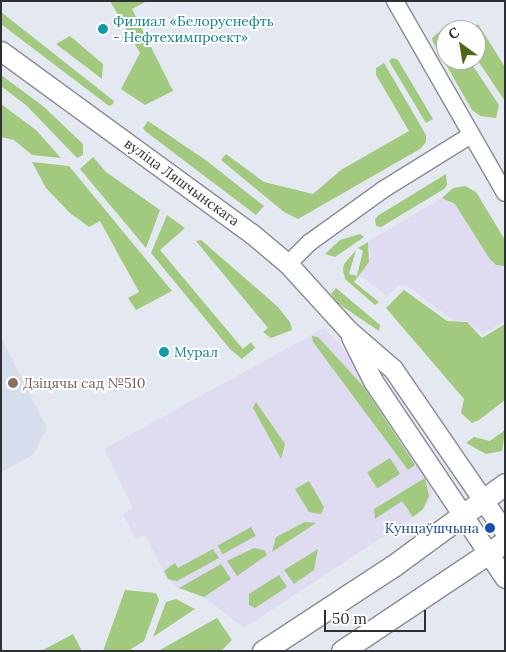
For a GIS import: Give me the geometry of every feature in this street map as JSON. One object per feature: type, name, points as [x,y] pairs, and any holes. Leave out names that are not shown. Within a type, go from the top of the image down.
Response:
[{"type":"main road","name":"вуліца Ляшчынскага","points":[[1,51],[251,233],[288,264],[348,330],[393,369],[505,532]]},
{"type":"main road","name":"вуліца Ляшчынскага","points":[[348,330],[373,381],[463,516],[497,548],[505,578]]},
{"type":"main road","points":[[263,651],[463,516],[505,484]]},
{"type":"main road","points":[[342,651],[497,548]]},
{"type":"street","points":[[395,1],[505,194]]},
{"type":"street","points":[[288,264],[309,243],[384,189],[470,135]]},
{"type":"shaded area","points":[[442,198],[455,204],[489,258],[496,265],[502,266],[505,274],[505,321],[483,334],[466,321],[453,320],[407,286],[399,285],[387,296],[359,275],[371,257],[368,242]]},
{"type":"shaded area","points":[[324,328],[342,347],[387,409],[431,481],[432,497],[422,511],[244,628],[204,597],[178,588],[168,579],[145,535],[136,539],[123,514],[133,508],[104,449]]},
{"type":"shaded area","name":"Дзіцячы сад №510","points":[[1,337],[47,428],[33,455],[1,472]]},
{"type":"green space","points":[[110,1],[147,1],[132,9],[173,91],[145,105],[121,89],[140,53]]},
{"type":"green space","points":[[1,12],[114,101],[113,104],[109,106],[1,24]]},
{"type":"green space","points":[[436,35],[436,47],[433,42],[432,38]]},
{"type":"green space","points":[[70,36],[103,64],[102,79],[56,44]]},
{"type":"green space","points":[[486,37],[505,67],[505,101],[484,70],[486,70]]},
{"type":"green space","points":[[392,58],[398,60],[433,119],[426,123],[389,61]]},
{"type":"green space","points":[[384,63],[426,135],[426,142],[420,149],[298,219],[284,212],[221,160],[226,154],[264,182],[313,194],[341,170],[409,131],[376,75],[376,68]]},
{"type":"green space","points":[[449,70],[476,70],[499,105],[496,118],[480,116],[472,110]]},
{"type":"green space","points":[[1,75],[43,106],[83,144],[83,155],[77,158],[27,106],[1,86]]},
{"type":"green space","points":[[1,104],[36,130],[61,158],[32,155],[14,140],[1,137]]},
{"type":"green space","points":[[148,121],[207,161],[264,206],[256,215],[145,131],[143,128]]},
{"type":"green space","points":[[93,157],[106,172],[160,210],[146,248],[80,169]]},
{"type":"green space","points":[[32,162],[69,166],[172,291],[136,310],[128,298],[139,292],[100,221],[89,227],[70,213],[46,188]]},
{"type":"green space","points":[[446,174],[447,185],[444,189],[381,227],[376,226],[375,219],[379,215]]},
{"type":"green space","points":[[465,186],[476,192],[505,240],[505,266],[496,265],[489,258],[455,204],[442,198],[453,188]]},
{"type":"green space","points":[[167,215],[185,228],[160,250],[243,349],[251,342],[255,348],[242,359],[230,349],[151,253]]},
{"type":"green space","points":[[360,234],[364,237],[335,257],[325,254],[340,240]]},
{"type":"green space","points":[[201,240],[278,307],[290,322],[292,330],[271,338],[263,332],[268,328],[196,241]]},
{"type":"green space","points":[[368,242],[369,262],[354,282],[379,302],[375,305],[345,279],[343,270],[344,264],[356,250],[349,274],[357,276],[363,251],[358,248]]},
{"type":"green space","points":[[336,288],[380,325],[379,331],[339,304],[331,294]]},
{"type":"green space","points":[[404,290],[447,321],[467,322],[482,338],[505,324],[505,400],[479,420],[472,423],[461,413],[464,399],[386,308]]},
{"type":"green space","points":[[312,336],[318,337],[363,386],[415,465],[408,470],[313,342]]},
{"type":"green space","points":[[256,402],[285,444],[281,459],[253,408]]},
{"type":"green space","points":[[505,430],[502,451],[486,454],[466,443],[474,437],[490,441]]},
{"type":"green space","points":[[390,458],[400,474],[377,488],[367,472]]},
{"type":"green space","points":[[425,478],[429,496],[423,509],[413,517],[402,501],[375,519],[374,509]]},
{"type":"green space","points":[[309,481],[324,507],[321,514],[309,512],[295,489]]},
{"type":"green space","points":[[305,522],[316,523],[272,552],[276,537]]},
{"type":"green space","points":[[251,527],[256,536],[223,554],[218,545]]},
{"type":"green space","points":[[254,548],[264,550],[267,555],[237,576],[227,561]]},
{"type":"green space","points":[[213,549],[219,558],[177,581],[168,579],[164,571],[175,563],[178,568]]},
{"type":"green space","points":[[318,549],[314,570],[294,584],[284,570]]},
{"type":"green space","points":[[221,564],[231,579],[204,597],[179,588]]},
{"type":"green space","points":[[279,575],[287,587],[255,608],[249,605],[249,594]]},
{"type":"green space","points":[[125,590],[156,593],[159,600],[144,641],[128,651],[103,651]]},
{"type":"green space","points":[[176,599],[195,609],[153,637],[166,602]]},
{"type":"green space","points":[[217,618],[232,640],[221,651],[158,651]]},
{"type":"green space","points":[[73,634],[82,651],[41,651]]},
{"type":"place","name":"Филиал «Белоруснефть - Нефтехимпроект»","points":[[103,29]]},
{"type":"place","name":"Мурал","points":[[164,352]]},
{"type":"place","name":"Дзіцячы сад №510","points":[[13,383]]},
{"type":"place","name":"Кунцаўшчына","points":[[490,528]]}]
